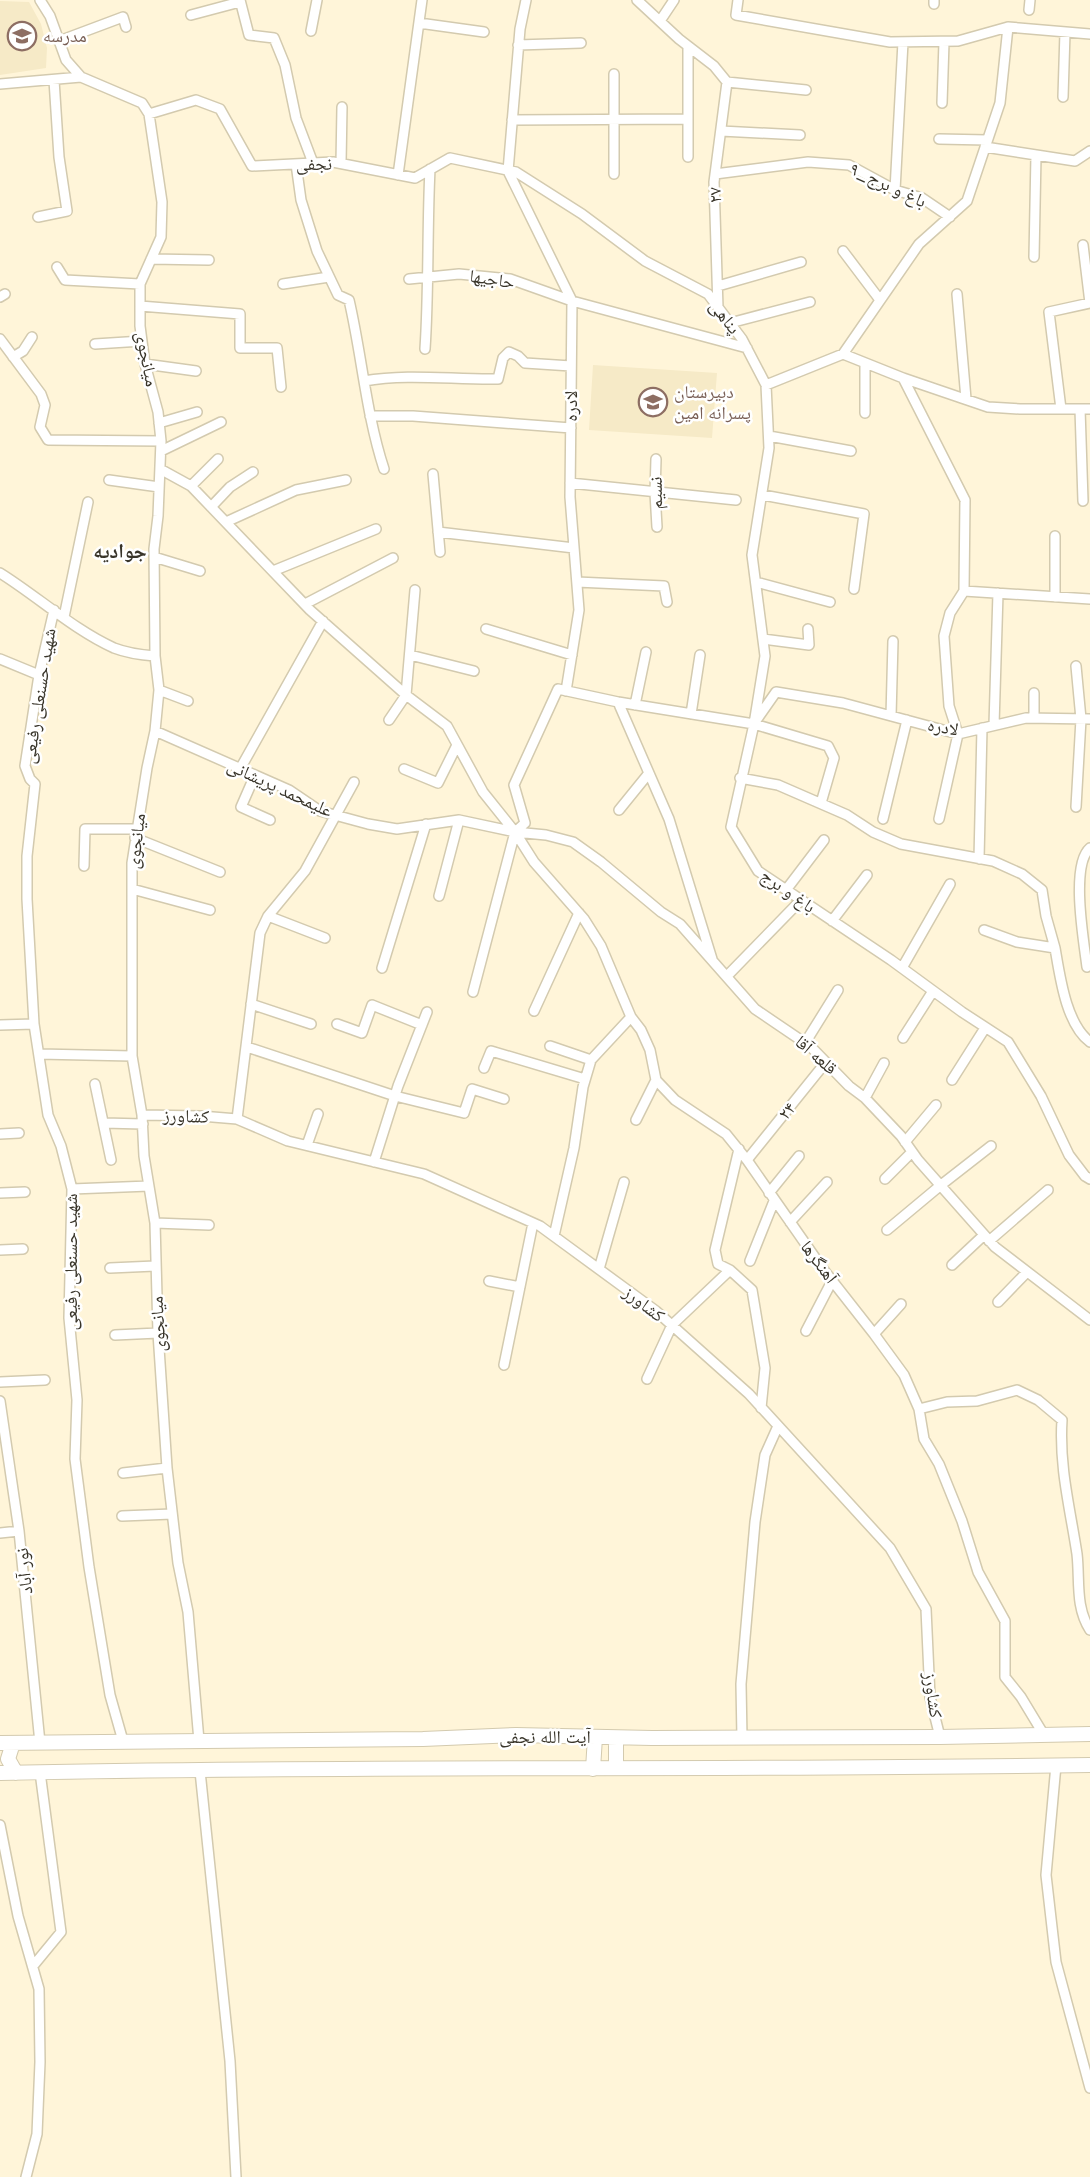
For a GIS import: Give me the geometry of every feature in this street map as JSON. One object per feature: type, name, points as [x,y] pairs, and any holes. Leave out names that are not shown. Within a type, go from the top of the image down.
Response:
[{"type":"main road","name":"آیت الله نجفی","points":[[6,1743],[423,1739],[516,1735],[742,1738],[1090,1734]]},
{"type":"main road","points":[[594,1768],[595,1737]]},
{"type":"main road","points":[[616,1738],[616,1768]]},
{"type":"main road","points":[[6,1743],[8,1759],[16,1773]]},
{"type":"main road","name":"آیت الله نجفی","points":[[0,1773],[1090,1765]]},
{"type":"street","points":[[40,0],[50,16],[66,60],[81,77],[142,103],[149,114]]},
{"type":"street","points":[[312,31],[317,0]]},
{"type":"street","points":[[398,175],[422,0]]},
{"type":"street","points":[[526,0],[518,45],[508,171],[572,301],[747,348]]},
{"type":"street","points":[[637,0],[687,46],[714,66],[727,82],[806,90]]},
{"type":"street","points":[[660,21],[674,0]]},
{"type":"street","points":[[738,0],[736,15],[890,42],[958,42],[1008,27],[1090,34]]},
{"type":"street","points":[[191,15],[240,1],[249,36],[274,38],[285,65],[296,118],[313,163]]},
{"type":"street","points":[[59,41],[123,16],[126,27]]},
{"type":"street","points":[[419,23],[484,32]]},
{"type":"street","points":[[766,386],[843,354],[919,244],[967,201],[1000,103],[1008,27]]},
{"type":"street","points":[[1063,97],[1065,32]]},
{"type":"street","points":[[895,190],[903,42]]},
{"type":"street","points":[[942,103],[944,42]]},
{"type":"street","points":[[518,45],[581,43]]},
{"type":"street","points":[[687,46],[688,157]]},
{"type":"street","points":[[614,75],[614,174]]},
{"type":"street","points":[[0,84],[81,77]]},
{"type":"street","points":[[38,217],[67,211],[59,157],[54,80]]},
{"type":"street","name":"۲۷","points":[[718,308],[716,174],[727,82]]},
{"type":"street","name":"نجفی","points":[[149,114],[196,100],[220,109],[252,165],[341,163],[415,178],[450,158],[508,171]]},
{"type":"street","points":[[341,163],[342,106]]},
{"type":"street","name":"میانجوی","points":[[149,114],[162,202],[161,237],[140,284],[140,306],[145,364],[158,412],[161,446],[154,557],[155,656],[159,690],[155,731],[132,863],[132,1056],[143,1119],[144,1156],[155,1223],[158,1333],[167,1468],[178,1563],[188,1612],[199,1741]]},
{"type":"street","points":[[512,120],[688,119]]},
{"type":"street","points":[[721,131],[800,135]]},
{"type":"street","points":[[939,139],[986,144],[1075,161],[1090,151]]},
{"type":"street","points":[[1034,257],[1036,155]]},
{"type":"street","name":"۹_باغ و برج","points":[[716,174],[808,162],[849,165],[895,190],[922,198],[950,217]]},
{"type":"street","points":[[296,164],[301,200],[317,251],[338,295],[349,300],[357,334],[370,416],[384,468]]},
{"type":"street","points":[[425,349],[429,276],[427,234],[430,169]]},
{"type":"street","name":"پناهی","points":[[508,171],[516,172],[582,214],[645,261],[708,294],[747,348],[766,386]]},
{"type":"street","points":[[1061,409],[1049,312],[1090,303],[1083,245]]},
{"type":"street","points":[[843,251],[880,300]]},
{"type":"street","points":[[151,259],[209,260]]},
{"type":"street","points":[[718,286],[801,262]]},
{"type":"street","points":[[57,267],[65,280],[140,284]]},
{"type":"street","name":"حاجیها","points":[[409,279],[459,274],[510,279],[572,301]]},
{"type":"street","points":[[283,284],[329,277]]},
{"type":"street","points":[[957,294],[966,399]]},
{"type":"street","name":"لادره","points":[[566,691],[579,610],[570,483],[572,301]]},
{"type":"street","points":[[730,322],[810,302]]},
{"type":"street","points":[[140,306],[240,314],[240,348],[277,348],[281,387]]},
{"type":"street","points":[[0,353],[12,355],[23,351],[32,337]]},
{"type":"street","points":[[0,339],[41,394],[45,405],[40,427],[48,440],[161,446],[221,422]]},
{"type":"street","points":[[95,344],[142,341]]},
{"type":"street","points":[[364,381],[389,377],[423,376],[498,379],[503,358],[509,352],[518,356],[525,363],[571,366]]},
{"type":"street","points":[[843,354],[903,378],[988,407],[1085,409],[1083,501]]},
{"type":"street","points":[[865,363],[865,414]]},
{"type":"street","points":[[145,364],[196,371]]},
{"type":"street","points":[[903,378],[965,500],[964,591],[950,613],[944,636],[949,706],[958,734],[939,819]]},
{"type":"street","name":"باغ و برج","points":[[766,386],[769,448],[752,555],[765,656],[754,724],[740,778],[731,827],[758,871],[1008,1042],[1041,1096],[1069,1155],[1090,1179]]},
{"type":"street","points":[[159,423],[197,412]]},
{"type":"street","points":[[370,416],[413,416],[571,429]]},
{"type":"street","points":[[769,436],[851,451]]},
{"type":"street","points":[[191,486],[218,459]]},
{"type":"street","name":"نسیم","points":[[656,459],[657,527]]},
{"type":"street","points":[[160,469],[191,486],[323,621],[406,695],[447,726],[483,792],[515,832],[534,862],[579,913],[601,946],[631,1017],[641,1030],[650,1050],[656,1080],[636,1120]]},
{"type":"street","points":[[211,507],[230,487],[254,472]]},
{"type":"street","points":[[433,474],[440,552]]},
{"type":"street","points":[[109,480],[159,487]]},
{"type":"street","points":[[226,522],[296,490],[346,480]]},
{"type":"street","points":[[570,483],[736,500]]},
{"type":"street","points":[[763,495],[864,514],[854,589]]},
{"type":"street","points":[[64,617],[88,502]]},
{"type":"street","points":[[273,571],[376,528]]},
{"type":"street","points":[[438,532],[574,548]]},
{"type":"street","points":[[1055,536],[1055,597]]},
{"type":"street","points":[[154,557],[200,571]]},
{"type":"street","points":[[305,604],[393,558]]},
{"type":"street","points":[[0,573],[114,648],[133,654],[155,656]]},
{"type":"street","points":[[577,582],[664,586],[667,603]]},
{"type":"street","points":[[756,582],[830,602]]},
{"type":"street","points":[[389,720],[406,695],[415,590]]},
{"type":"street","points":[[964,591],[1090,599]]},
{"type":"street","points":[[994,725],[998,593]]},
{"type":"street","name":"شهید حسنعلی رفیعی","points":[[54,610],[39,675],[26,766],[30,779],[35,784],[27,856],[34,1024],[48,1115],[61,1146],[72,1189],[69,1318],[77,1400],[75,1459],[87,1557],[110,1695],[123,1741]]},
{"type":"street","points":[[240,769],[323,621]]},
{"type":"street","points":[[486,629],[572,655]]},
{"type":"street","points":[[763,639],[809,645],[808,629]]},
{"type":"street","points":[[891,716],[893,641]]},
{"type":"street","points":[[635,705],[646,652]]},
{"type":"street","points":[[410,655],[474,671]]},
{"type":"street","points":[[690,714],[700,655]]},
{"type":"street","points":[[0,659],[39,675]]},
{"type":"street","points":[[1076,666],[1085,719],[1076,807]]},
{"type":"street","points":[[473,992],[515,832],[525,823],[514,785],[558,689],[618,702],[754,724],[828,746],[834,758],[821,803]]},
{"type":"street","points":[[159,690],[188,701]]},
{"type":"street","name":"لادره","points":[[754,724],[776,692],[843,703],[958,734],[1034,718],[1085,719]]},
{"type":"street","points":[[1034,693],[1034,718]]},
{"type":"street","points":[[618,702],[669,819],[713,964]]},
{"type":"street","points":[[883,819],[907,720]]},
{"type":"street","points":[[979,859],[982,728]]},
{"type":"street","name":"علیمحمد پریشانی","points":[[155,731],[288,790],[321,811],[368,824],[398,829],[459,820],[515,832]]},
{"type":"street","points":[[404,769],[438,783],[458,745]]},
{"type":"street","points":[[619,810],[649,773]]},
{"type":"street","points":[[255,775],[241,807],[270,820]]},
{"type":"street","points":[[740,778],[778,785],[847,815],[873,832],[901,844],[993,861],[1022,874],[1042,890],[1059,973],[1074,1021],[1081,1035],[1090,1042]]},
{"type":"street","points":[[237,1119],[260,933],[268,916],[305,871],[354,782]]},
{"type":"street","points":[[439,896],[459,820]]},
{"type":"street","points":[[382,968],[426,824]]},
{"type":"street","points":[[84,866],[85,830],[136,834],[220,872]]},
{"type":"street","name":"قلعه آقا","points":[[515,832],[546,835],[573,842],[661,912],[680,924],[755,1009],[805,1042],[849,1086],[865,1098],[986,1238],[1026,1273],[1090,1320]]},
{"type":"street","points":[[786,890],[824,840]]},
{"type":"street","points":[[1086,967],[1080,906],[1080,873],[1087,850],[1090,848]]},
{"type":"street","points":[[832,921],[867,875]]},
{"type":"street","points":[[902,968],[950,884]]},
{"type":"street","points":[[132,889],[210,910]]},
{"type":"street","points":[[727,976],[801,900]]},
{"type":"street","points":[[534,1011],[579,913]]},
{"type":"street","points":[[268,916],[325,938]]},
{"type":"street","points":[[984,930],[1017,942],[1055,948]]},
{"type":"street","points":[[805,1042],[838,990]]},
{"type":"street","points":[[903,1038],[933,992]]},
{"type":"street","points":[[251,1004],[311,1024]]},
{"type":"street","points":[[337,1024],[362,1033],[372,1005],[422,1025]]},
{"type":"street","points":[[374,1162],[395,1096],[427,1012]]},
{"type":"street","points":[[554,1236],[574,1148],[585,1079],[591,1060],[631,1017]]},
{"type":"street","points":[[0,1024],[34,1024]]},
{"type":"street","points":[[952,1080],[985,1028]]},
{"type":"street","points":[[550,1046],[591,1060]]},
{"type":"street","points":[[247,1047],[395,1096],[464,1113],[472,1089],[504,1100]]},
{"type":"street","points":[[484,1068],[491,1051],[585,1079]]},
{"type":"street","points":[[39,1054],[132,1056]]},
{"type":"street","name":"۲۴","points":[[747,1160],[826,1062]]},
{"type":"street","points":[[865,1098],[884,1063]]},
{"type":"street","name":"آهنگرها","points":[[656,1080],[675,1100],[726,1134],[739,1149],[832,1281],[904,1376],[919,1409],[924,1439],[939,1464],[962,1521],[978,1572],[1005,1621],[1005,1677],[1022,1697],[1044,1735]]},
{"type":"street","points":[[95,1084],[111,1160]]},
{"type":"street","points":[[905,1142],[936,1105]]},
{"type":"street","points":[[307,1145],[318,1114]]},
{"type":"street","name":"کشاورز","points":[[104,1123],[201,1116],[237,1119],[288,1141],[424,1174],[533,1223],[599,1269],[656,1311],[749,1394],[890,1548],[926,1609],[930,1697],[940,1737]]},
{"type":"street","points":[[0,1134],[19,1133]]},
{"type":"street","points":[[888,1230],[991,1146]]},
{"type":"street","points":[[739,1149],[715,1250],[718,1264],[730,1270],[752,1290],[765,1368],[761,1408]]},
{"type":"street","points":[[885,1179],[912,1152]]},
{"type":"street","points":[[750,1261],[772,1197],[799,1156]]},
{"type":"street","points":[[599,1269],[624,1182]]},
{"type":"street","points":[[790,1222],[827,1182]]},
{"type":"street","points":[[72,1189],[149,1186]]},
{"type":"street","points":[[952,1265],[1048,1190]]},
{"type":"street","points":[[0,1193],[25,1192]]},
{"type":"street","points":[[155,1223],[209,1225]]},
{"type":"street","points":[[504,1365],[533,1223]]},
{"type":"street","points":[[0,1250],[23,1249]]},
{"type":"street","points":[[110,1268],[155,1266]]},
{"type":"street","points":[[647,1379],[672,1325],[730,1270]]},
{"type":"street","points":[[998,1302],[1026,1273]]},
{"type":"street","points":[[489,1281],[520,1287]]},
{"type":"street","points":[[806,1331],[832,1281]]},
{"type":"street","points":[[874,1334],[901,1304]]},
{"type":"street","points":[[115,1335],[158,1333]]},
{"type":"street","points":[[0,1382],[45,1380]]},
{"type":"street","points":[[919,1409],[947,1402],[977,1401],[1017,1390],[1038,1400],[1062,1420],[1060,1450],[1078,1565],[1079,1602],[1090,1630]]},
{"type":"street","name":"نور آباد","points":[[0,1401],[19,1532],[40,1743]]},
{"type":"street","points":[[742,1738],[741,1684],[755,1522],[765,1455],[778,1426]]},
{"type":"street","points":[[123,1473],[167,1468]]},
{"type":"street","points":[[122,1516],[171,1514]]},
{"type":"street","points":[[0,1533],[19,1532]]},
{"type":"street","points":[[1056,1765],[1046,1875],[1056,1962],[1090,2088]]},
{"type":"street","points":[[200,1771],[230,2061],[236,2177]]},
{"type":"street","points":[[33,1966],[61,1932],[40,1772]]},
{"type":"street","points":[[0,1825],[18,1916],[39,1989],[40,2062],[37,2134],[26,2177]]},
{"type":"shaded area","name":"مدرسه","points":[[0,1],[29,2],[41,24],[47,48],[46,68],[0,75]]},
{"type":"shaded area","name":"دبیرستان پسرانه امین","points":[[593,365],[717,373],[712,438],[589,430]]},
{"type":"place","name":"مدرسه","points":[[22,36]]},
{"type":"place","name":"دبیرستان پسرانه امین","points":[[653,402]]},
{"type":"district","name":"جوادیه","points":[[120,551]]}]
